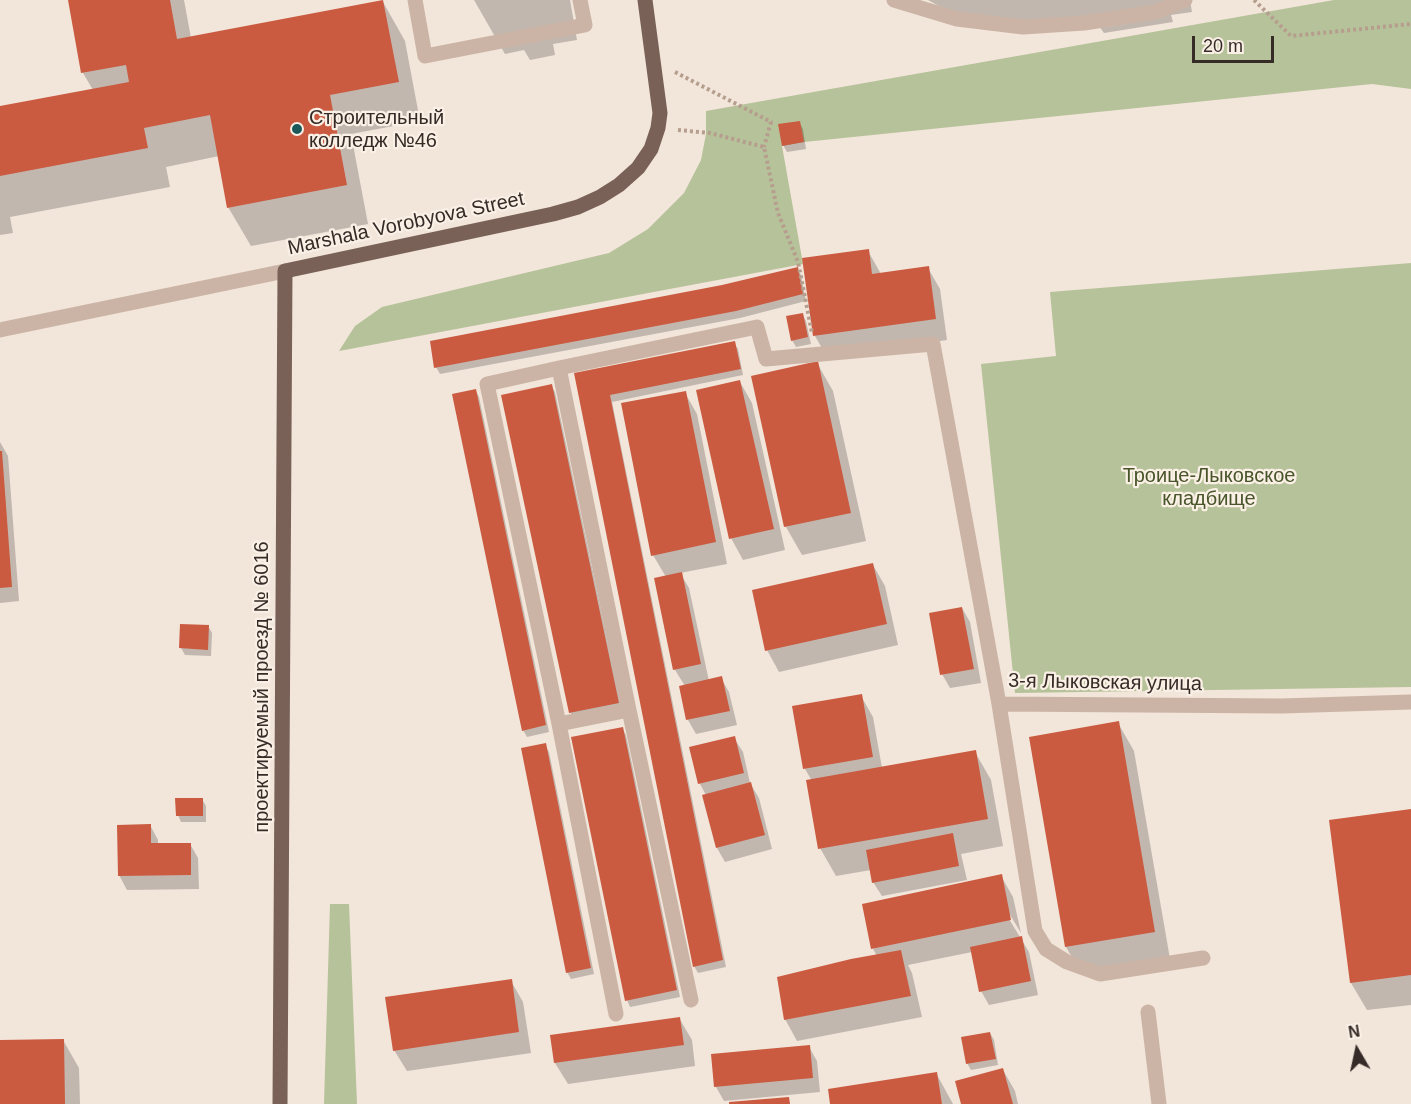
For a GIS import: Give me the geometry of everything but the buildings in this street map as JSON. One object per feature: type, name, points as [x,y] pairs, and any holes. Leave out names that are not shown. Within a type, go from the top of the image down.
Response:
[{"type":"main road","name":"Marshala Vorobyova Street","points":[[285,271],[553,214],[578,207],[619,185],[638,168],[651,149],[658,128],[660,113],[645,0]]},
{"type":"main road","name":"проектируемый проезд № 6016","points":[[280,1104],[285,271]]},
{"type":"street","points":[[415,0],[426,56],[585,26],[580,0]]},
{"type":"street","points":[[894,0],[957,19],[1023,27],[1084,23],[1155,12],[1185,0]]},
{"type":"street","name":"Marshala Vorobyova Street","points":[[0,330],[285,271]]},
{"type":"street","points":[[616,1014],[559,724],[488,384],[758,327],[766,359],[816,354]]},
{"type":"street","name":"3-я Лыковская улица","points":[[816,354],[933,344],[999,704],[1282,706],[1411,702]]},
{"type":"street","points":[[559,368],[628,710],[691,1000]]},
{"type":"street","points":[[999,704],[1035,931],[1046,949],[1067,963],[1100,974],[1203,958]]},
{"type":"street","points":[[559,724],[628,710]]},
{"type":"street","points":[[1148,1012],[1160,1104]]},
{"type":"path","points":[[1254,0],[1291,36],[1411,24]]},
{"type":"path","points":[[654,61],[771,122],[764,147],[778,213],[798,262],[816,354]]},
{"type":"path","points":[[658,128],[710,133],[764,147]]},
{"type":"green space","points":[[1334,0],[1411,0],[1411,89],[1372,84],[782,146],[803,264],[339,351],[355,326],[382,307],[609,253],[648,229],[684,193],[701,160],[706,134],[706,111]]},
{"type":"green space","name":"Троице-Лыковское кладбище","points":[[1411,263],[1411,687],[1015,693],[981,364],[1056,356],[1050,292]]},
{"type":"green space","points":[[330,904],[349,904],[357,1104],[324,1104]]},
{"type":"place","name":"Строительный колледж №46","points":[[297,129]]}]
